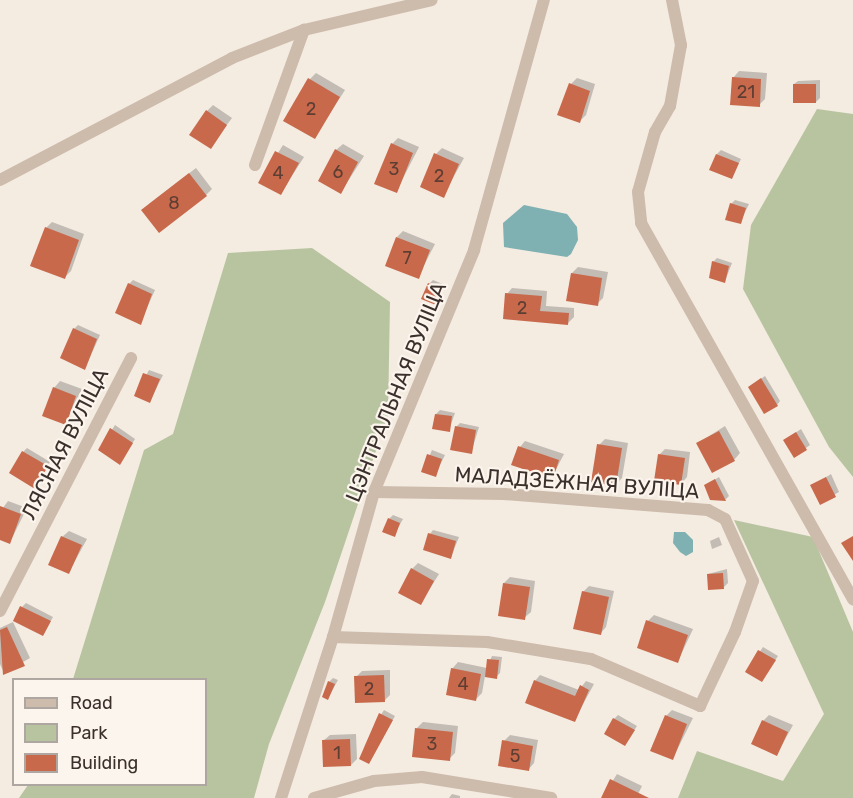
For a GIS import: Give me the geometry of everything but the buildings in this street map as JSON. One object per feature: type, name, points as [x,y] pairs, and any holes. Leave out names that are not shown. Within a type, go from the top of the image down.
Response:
[{"type":"street","points":[[0,180],[232,58],[304,30],[432,0]]},
{"type":"street","name":"ЦЭНТРАЛЬНАЯ ВУЛІЦА","points":[[281,798],[333,637],[374,492],[474,250],[544,0]]},
{"type":"street","points":[[672,0],[681,45],[670,106],[655,132],[638,192],[641,223],[813,523],[853,599]]},
{"type":"street","points":[[255,165],[304,30]]},
{"type":"street","name":"ЛЯСНАЯ ВУЛІЦА","points":[[0,611],[131,358]]},
{"type":"street","name":"МАЛАДЗЁЖНАЯ ВУЛІЦА","points":[[333,637],[487,642],[591,659],[700,706],[735,632],[753,581],[725,519],[708,510],[504,494],[374,492]]},
{"type":"street","points":[[314,798],[374,781],[422,777],[551,798]]},
{"type":"green space","points":[[817,109],[853,114],[853,477],[829,447],[743,289],[751,225]]},
{"type":"green space","points":[[312,248],[390,302],[388,415],[325,602],[269,744],[254,798],[19,798],[27,786],[207,786],[207,678],[73,678],[144,450],[173,434],[228,253]]},
{"type":"green space","points":[[734,520],[813,537],[853,632],[853,798],[678,798],[697,751],[783,781],[824,714]]},
{"type":"water","points":[[524,205],[567,214],[577,227],[578,240],[571,254],[567,257],[504,247],[503,223]]},
{"type":"water","points":[[674,532],[685,532],[693,540],[693,552],[686,556],[680,552],[673,543]]}]
